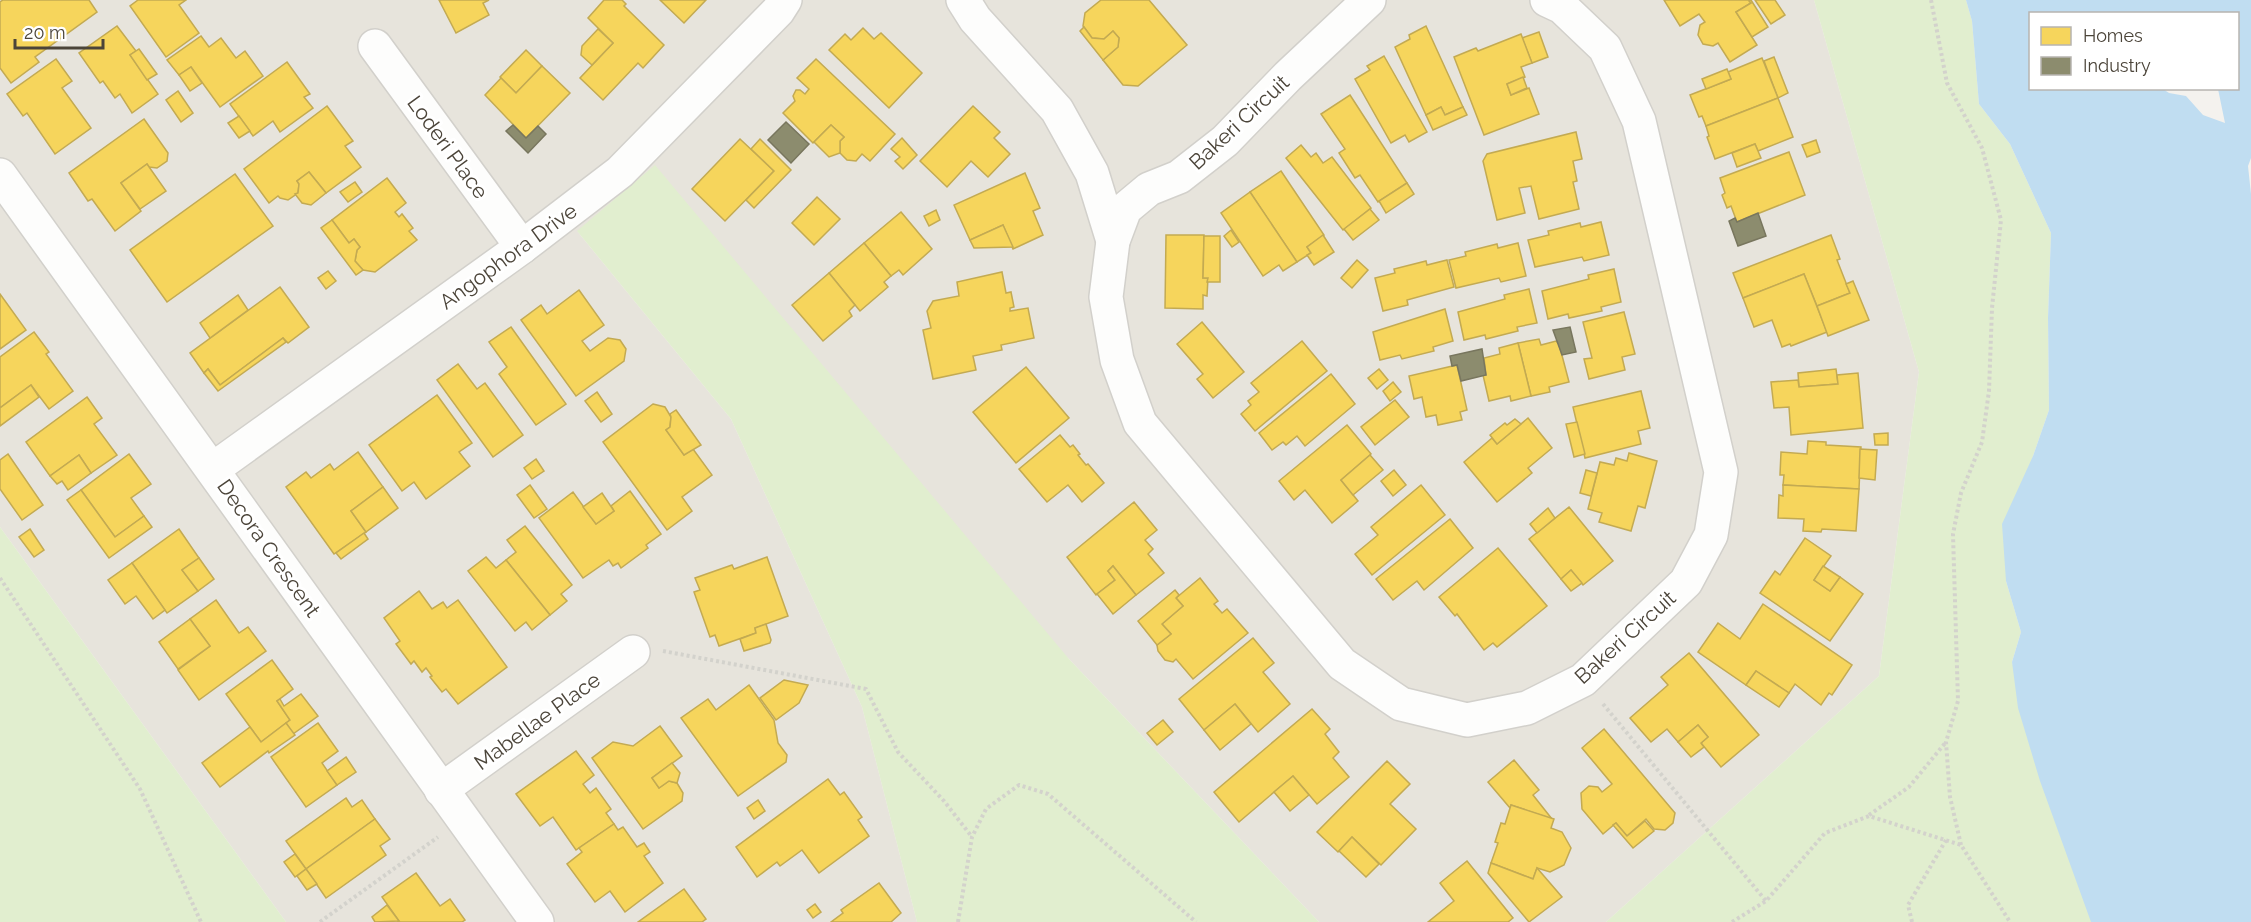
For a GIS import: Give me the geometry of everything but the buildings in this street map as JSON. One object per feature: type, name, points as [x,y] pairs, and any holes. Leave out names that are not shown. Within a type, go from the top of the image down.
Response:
[{"type":"street","name":"Bakeri Circuit","points":[[940,0],[969,10],[1057,110],[1092,173],[1113,241]]},
{"type":"street","name":"Bakeri Circuit","points":[[1369,0],[1288,76],[1225,141],[1179,177],[1149,189],[1125,209],[1113,241],[1106,297],[1117,360],[1140,423],[1342,664],[1401,704],[1467,720],[1527,708],[1583,680],[1686,582],[1711,535],[1721,472],[1639,122],[1605,48],[1562,7],[1547,0]]},
{"type":"street","name":"Angophora Drive","points":[[213,469],[522,247],[620,172],[790,4]]},
{"type":"street","name":"Loderi Place","points":[[375,46],[522,247]]},
{"type":"street","name":"Decora Crescent","points":[[0,175],[537,922]]},
{"type":"street","name":"Mabellae Place","points":[[441,790],[633,652]]},
{"type":"path","points":[[1931,0],[1947,83],[1982,148],[2001,220],[1992,308],[1989,391],[1982,442],[1961,493],[1953,534],[1958,701],[1946,742],[1950,797],[1961,845],[2010,922]]},
{"type":"path","points":[[0,578],[140,789],[201,922]]},
{"type":"path","points":[[633,652],[666,651],[866,689],[898,752],[944,801],[972,837]]},
{"type":"path","points":[[1583,680],[1766,901]]},
{"type":"path","points":[[1732,922],[1766,901],[1825,833],[1869,816],[1909,787],[1946,742]]},
{"type":"path","points":[[958,922],[972,837],[986,809],[1019,785],[1048,794],[1196,922]]},
{"type":"path","points":[[1869,816],[1961,845]]},
{"type":"path","points":[[320,922],[462,820]]},
{"type":"path","points":[[1912,922],[1908,905],[1946,840]]},
{"type":"shaded area","points":[[0,0],[1814,0],[1919,372],[1879,676],[1606,922],[1319,922],[1069,659],[577,231],[731,419],[862,707],[917,922],[286,922],[0,527]]},
{"type":"green space","points":[[1814,0],[1966,0],[1972,21],[1979,104],[2010,144],[2051,233],[2048,318],[2049,410],[2033,456],[2006,581],[2021,632],[2012,662],[2092,922],[1606,922],[1879,676],[1919,372]]},
{"type":"green space","points":[[655,165],[1069,659],[1319,922],[917,922],[862,707],[731,419],[577,231]]},
{"type":"green space","points":[[0,527],[286,922],[0,922]]},
{"type":"water","points":[[1966,0],[2251,0],[2251,158],[2248,166],[2251,194],[2251,922],[2091,922],[2040,781],[2018,708],[2012,662],[2021,632],[2006,581],[2002,524],[2033,456],[2049,410],[2048,318],[2051,233],[2010,144],[1979,104],[1972,21]]}]
